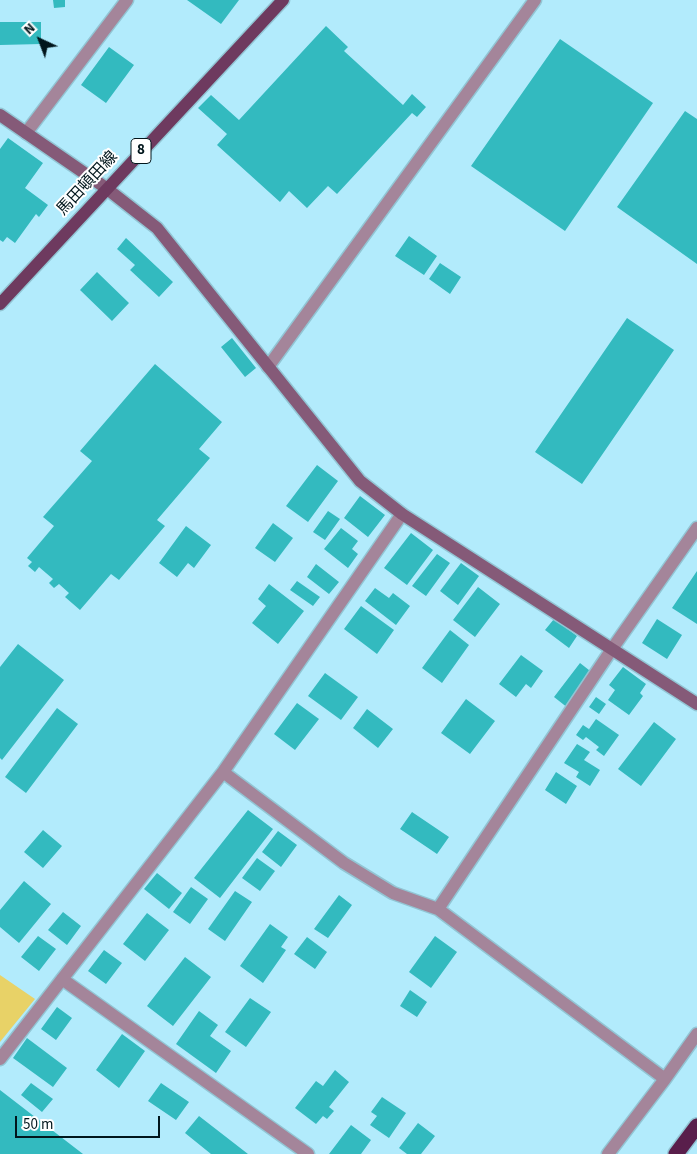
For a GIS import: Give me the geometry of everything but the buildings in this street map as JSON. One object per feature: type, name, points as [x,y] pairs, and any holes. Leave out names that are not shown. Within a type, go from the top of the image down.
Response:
[{"type":"highway","points":[[676,1154],[697,1126]]},
{"type":"main road","name":"馬田頓田線","points":[[0,304],[283,0]]},
{"type":"street","points":[[26,133],[127,0]]},
{"type":"street","points":[[268,368],[535,0]]},
{"type":"street","points":[[0,115],[106,188],[157,228],[360,481],[402,514],[697,704]]},
{"type":"street","points":[[0,1059],[222,772],[402,514]]},
{"type":"street","points":[[438,909],[612,648],[697,528]]},
{"type":"street","points":[[222,772],[344,863],[394,893],[438,909],[665,1079]]},
{"type":"street","points":[[62,979],[308,1154]]},
{"type":"street","points":[[608,1154],[697,1034]]},
{"type":"shaded area","points":[[0,975],[35,999],[0,1042]]}]
